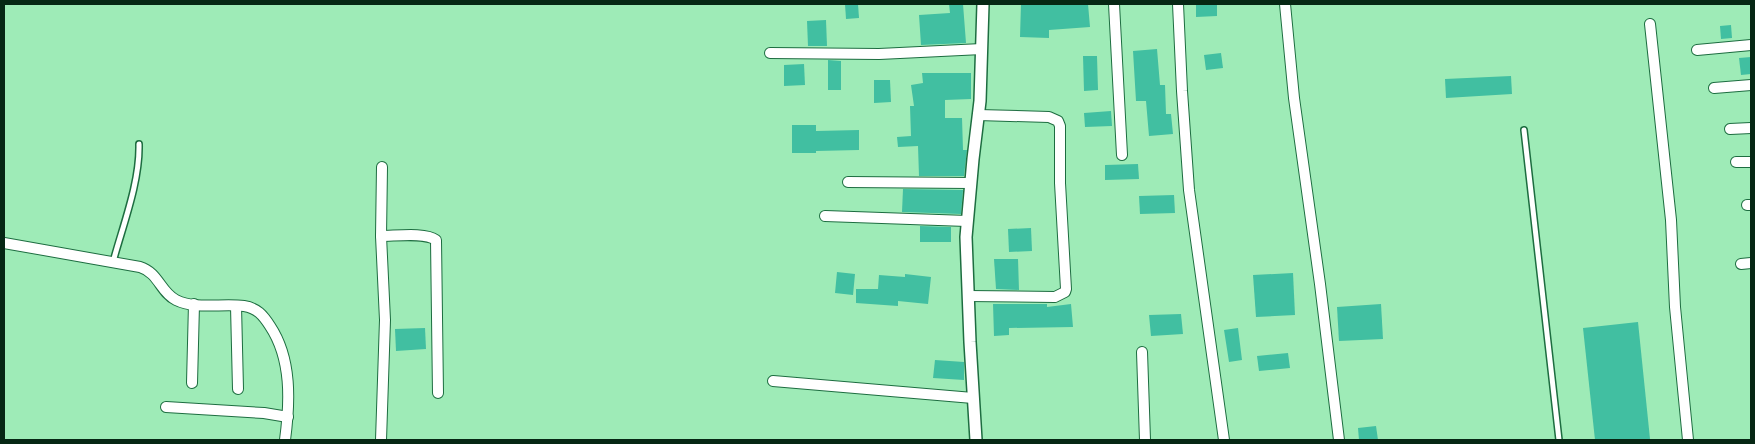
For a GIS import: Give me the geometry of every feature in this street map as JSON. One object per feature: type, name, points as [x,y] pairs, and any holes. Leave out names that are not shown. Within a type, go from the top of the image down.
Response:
[{"type":"street","points":[[976,440],[968,296],[968,221],[978,115],[983,4]]},
{"type":"street","points":[[1114,4],[1122,155]]},
{"type":"street","points":[[1178,4],[1189,190],[1224,440]]},
{"type":"street","points":[[1285,4],[1295,107],[1320,284],[1339,440]]},
{"type":"street","points":[[1650,24],[1672,228],[1675,307],[1688,440]]},
{"type":"street","points":[[1697,50],[1751,44]]},
{"type":"street","points":[[770,53],[879,54],[982,49]]},
{"type":"street","points":[[1714,88],[1751,85]]},
{"type":"street","points":[[968,296],[1055,297],[1066,289],[1060,183],[1060,126],[1058,122],[1049,117],[978,115]]},
{"type":"street","points":[[1730,129],[1751,128]]},
{"type":"street","points":[[1736,162],[1751,162]]},
{"type":"street","points":[[381,440],[385,320],[381,236],[382,167]]},
{"type":"street","points":[[848,182],[971,183]]},
{"type":"street","points":[[825,216],[968,221]]},
{"type":"street","points":[[381,236],[424,236],[432,237],[436,240],[438,393]]},
{"type":"street","points":[[4,243],[113,262],[147,270],[154,274],[169,295],[176,300],[194,304],[252,308],[259,311],[279,340],[288,376],[288,417],[285,440]]},
{"type":"street","points":[[192,383],[194,304]]},
{"type":"street","points":[[236,306],[238,389]]},
{"type":"street","points":[[1142,352],[1145,440]]},
{"type":"street","points":[[773,381],[974,398]]},
{"type":"street","points":[[166,407],[264,413],[288,417]]},
{"type":"lane","points":[[1524,130],[1560,440]]},
{"type":"lane","points":[[113,262],[136,175],[139,144]]},
{"type":"building","points":[[845,4],[858,4],[859,18],[846,19]]},
{"type":"building","points":[[949,4],[963,4],[966,43],[921,45],[919,15],[950,13]]},
{"type":"building","points":[[1021,4],[1088,4],[1090,27],[1049,30],[1049,38],[1020,37]]},
{"type":"building","points":[[1196,4],[1217,4],[1217,16],[1196,17]]},
{"type":"building","points":[[826,20],[827,46],[808,46],[807,21]]},
{"type":"building","points":[[1731,25],[1732,38],[1721,39],[1720,26]]},
{"type":"building","points":[[1157,49],[1160,85],[1165,85],[1166,114],[1171,114],[1173,134],[1149,136],[1146,101],[1136,101],[1133,51]]},
{"type":"building","points":[[1221,53],[1223,68],[1206,70],[1204,55]]},
{"type":"building","points":[[1083,56],[1097,56],[1098,90],[1084,91]]},
{"type":"building","points":[[1751,57],[1751,74],[1741,75],[1739,58]]},
{"type":"building","points":[[828,60],[841,61],[841,90],[828,90]]},
{"type":"building","points":[[804,64],[805,85],[784,86],[784,65]]},
{"type":"building","points":[[922,73],[971,73],[971,99],[945,100],[945,118],[962,118],[963,150],[967,150],[964,176],[919,176],[918,146],[898,147],[897,137],[911,136],[910,106],[914,106],[911,85],[923,83]]},
{"type":"building","points":[[1511,76],[1512,94],[1446,98],[1445,79]]},
{"type":"building","points":[[874,80],[890,80],[891,102],[874,103]]},
{"type":"building","points":[[1111,111],[1112,126],[1085,127],[1084,113]]},
{"type":"building","points":[[792,125],[816,125],[816,131],[859,130],[859,150],[792,153]]},
{"type":"building","points":[[1138,164],[1139,179],[1105,180],[1105,165]]},
{"type":"building","points":[[903,189],[963,190],[961,214],[902,212]]},
{"type":"building","points":[[1174,195],[1175,213],[1140,214],[1139,196]]},
{"type":"building","points":[[920,226],[951,227],[951,242],[920,242]]},
{"type":"building","points":[[1031,228],[1032,251],[1009,252],[1008,229]]},
{"type":"building","points":[[994,259],[1018,259],[1019,290],[996,289]]},
{"type":"building","points":[[837,272],[855,274],[853,295],[835,293]]},
{"type":"building","points":[[1293,273],[1295,315],[1256,317],[1253,275]]},
{"type":"building","points":[[905,274],[931,277],[928,304],[898,301],[898,306],[856,303],[856,289],[878,289],[879,275],[905,277]]},
{"type":"building","points":[[993,304],[1047,304],[1047,307],[1071,304],[1073,327],[1009,328],[1009,335],[994,336]]},
{"type":"building","points":[[1381,304],[1383,339],[1339,341],[1337,307]]},
{"type":"building","points":[[1181,314],[1183,334],[1151,336],[1149,315]]},
{"type":"building","points":[[1638,322],[1650,439],[1595,440],[1583,328]]},
{"type":"building","points":[[425,328],[426,349],[396,351],[395,329]]},
{"type":"building","points":[[1238,328],[1242,360],[1229,362],[1224,330]]},
{"type":"building","points":[[1288,353],[1290,368],[1259,371],[1257,356]]},
{"type":"building","points":[[935,360],[964,362],[964,380],[933,378]]},
{"type":"building","points":[[1376,426],[1378,440],[1359,440],[1358,428]]}]
